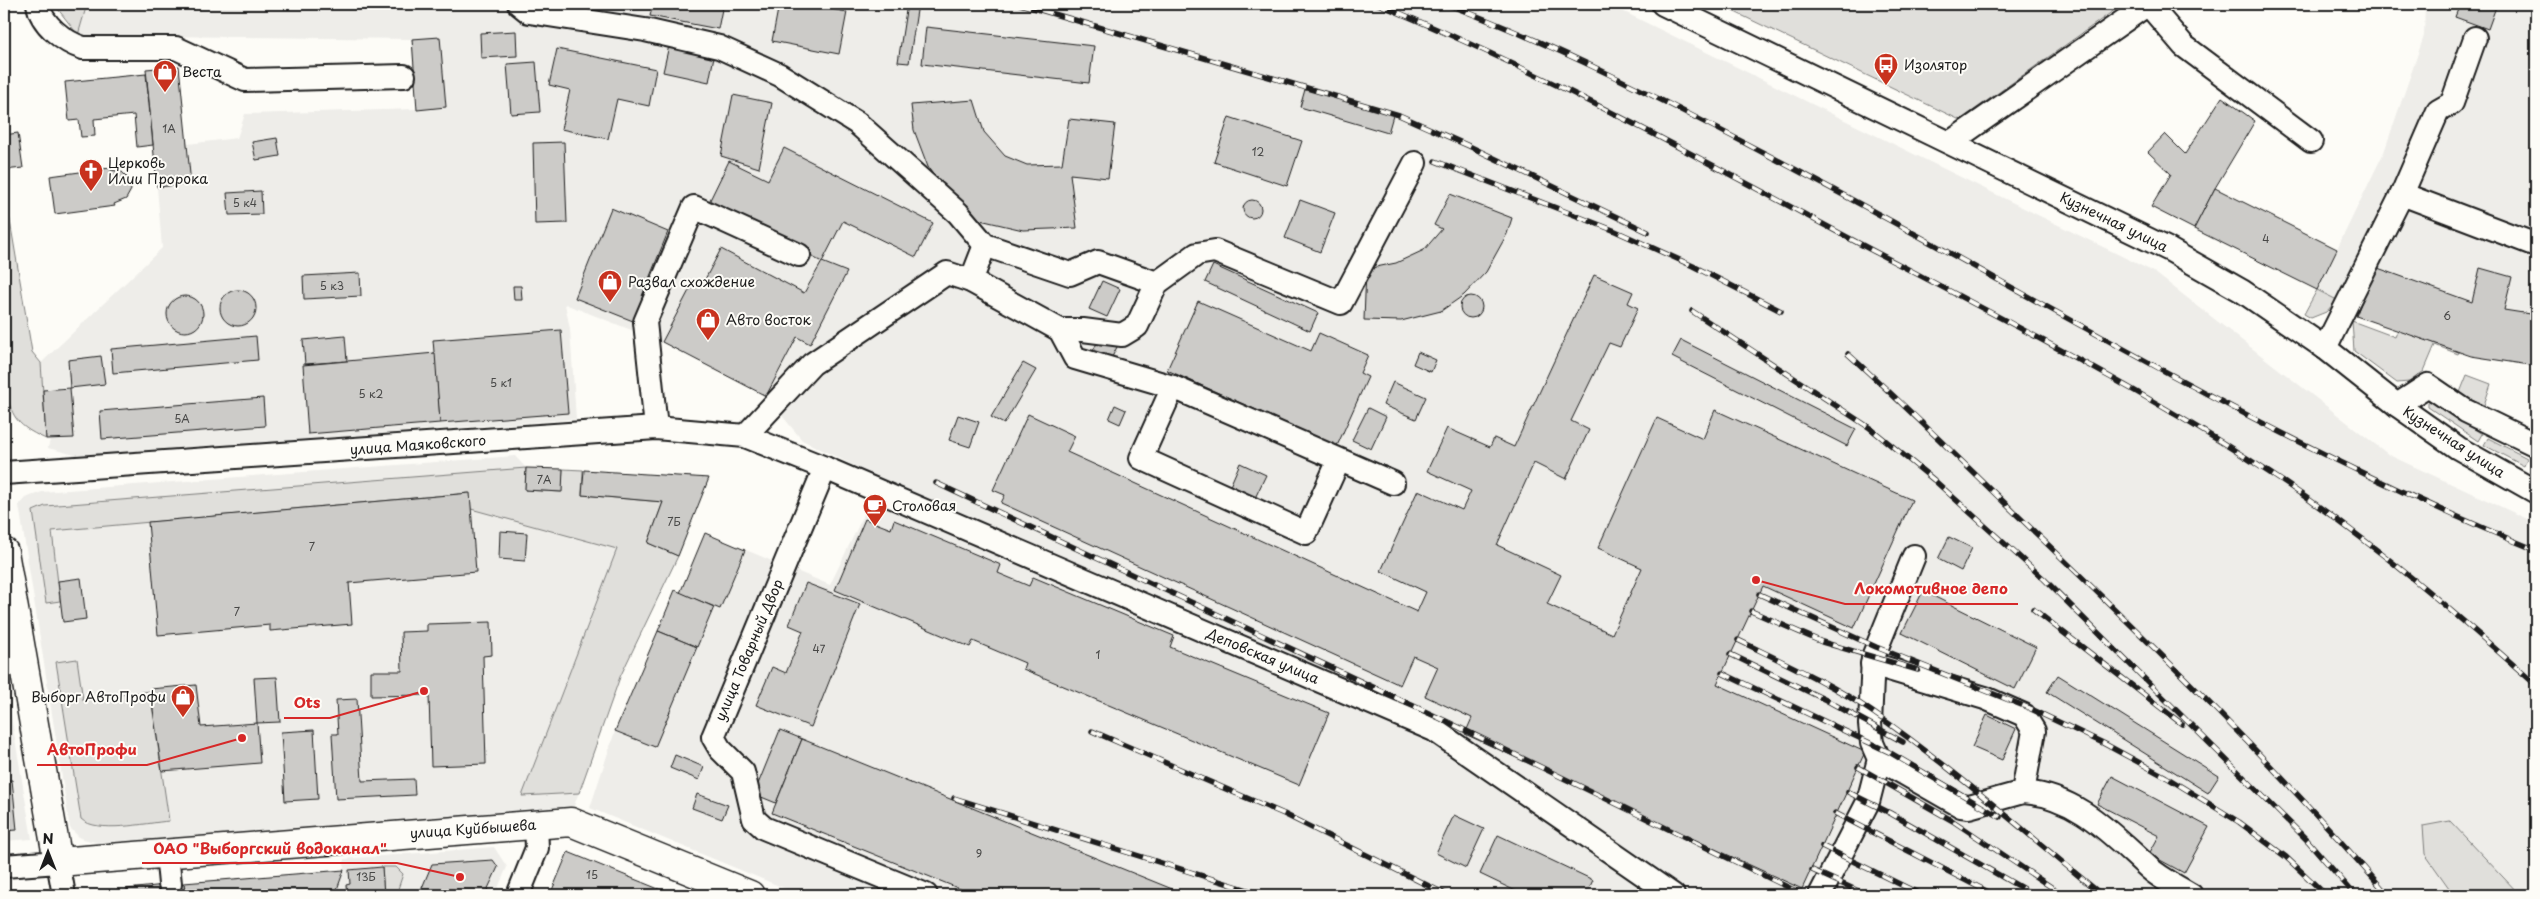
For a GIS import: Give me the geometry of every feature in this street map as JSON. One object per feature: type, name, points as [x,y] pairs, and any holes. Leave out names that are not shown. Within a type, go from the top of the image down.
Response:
[{"type":"main road","points":[[4,552],[58,862]]},
{"type":"main road","name":"улица Куйбышева","points":[[58,862],[571,822],[713,888],[750,895]]},
{"type":"street","points":[[38,4],[39,12],[54,30],[72,45],[83,48],[176,48],[245,80],[404,76]]},
{"type":"street","points":[[519,4],[529,12],[645,30],[719,47],[780,74],[857,123],[958,213],[985,245],[1070,274],[1098,262],[1157,283]]},
{"type":"street","name":"Кузнечная улица","points":[[1663,4],[2168,248],[2242,291],[2325,348],[2397,405],[2458,448],[2536,492]]},
{"type":"street","points":[[1951,142],[2148,4],[2184,46],[2311,141]]},
{"type":"street","points":[[2325,348],[2402,194],[2438,111],[2452,103],[2474,38]]},
{"type":"street","points":[[744,436],[812,364],[947,273],[971,281],[1060,330],[1083,330],[1122,335],[1137,326],[1157,283],[1197,254],[1215,251],[1341,303],[1415,163]]},
{"type":"street","points":[[2402,194],[2536,245]]},
{"type":"street","points":[[656,428],[644,322],[694,207],[799,255]]},
{"type":"street","points":[[971,281],[985,245]]},
{"type":"street","points":[[1060,330],[1075,358],[1173,387],[1394,484]]},
{"type":"street","points":[[2397,405],[2428,385],[2466,411],[2536,445]]},
{"type":"street","points":[[1173,387],[1141,458],[1306,533],[1339,460]]},
{"type":"street","name":"улица Маяковского","points":[[4,473],[656,428],[744,436],[825,468]]},
{"type":"street","name":"улица Товарный Двор","points":[[825,468],[713,736],[730,761],[743,772],[754,819],[764,828],[926,895]]},
{"type":"street","name":"Деповская улица","points":[[825,468],[1434,730],[1673,895]]},
{"type":"street","points":[[1914,556],[1876,647],[1872,664],[1870,724],[1872,743],[1879,758],[1961,806],[1969,807],[2023,792],[2044,794],[2071,805],[2110,830],[2150,869],[2191,895]]},
{"type":"street","points":[[1872,664],[1985,698],[2024,715],[2034,731],[2023,792]]},
{"type":"street","points":[[1820,895],[1868,802],[1879,758]]},
{"type":"street","points":[[518,895],[537,848],[536,824]]},
{"type":"street","points":[[168,854],[170,884]]},
{"type":"street","points":[[58,862],[64,895]]},
{"type":"street","name":"улица Куйбышева","points":[[4,866],[58,862]]},
{"type":"shaded area","points":[[54,4],[87,4],[78,35]]},
{"type":"shaded area","points":[[87,4],[1608,4],[2154,272],[2389,455],[2536,523],[2536,895],[801,895],[590,808],[615,731],[675,590],[680,592],[705,533],[830,585],[881,479],[802,440],[766,396],[662,342],[565,304],[570,329],[576,419],[93,455],[75,455],[48,448],[50,440],[46,439],[41,363],[162,248],[157,187],[190,184],[188,144],[237,138],[245,114],[417,109],[411,39],[78,35]]},
{"type":"shaded area","points":[[1718,4],[2123,4],[1960,120]]},
{"type":"shaded area","points":[[2425,4],[2536,4],[2536,366],[2471,356],[2356,316],[2358,310],[2317,290],[2384,152],[2424,36]]},
{"type":"shaded area","points":[[4,203],[7,203],[32,352],[41,363],[46,439],[26,428],[14,416],[6,389],[4,377]]},
{"type":"shaded area","points":[[2317,290],[2337,300],[2326,312],[2311,318],[2304,314]]},
{"type":"shaded area","points":[[2352,321],[2395,337],[2398,330],[2459,352],[2458,354],[2435,345],[2424,371],[2409,382],[2397,383],[2354,351]]},
{"type":"shaded area","points":[[2467,375],[2491,384],[2484,405],[2459,395]]},
{"type":"shaded area","points":[[2432,401],[2482,434],[2478,441],[2428,407],[2428,402]]},
{"type":"shaded area","points":[[2488,438],[2527,458],[2524,466],[2484,445]]},
{"type":"shaded area","points":[[515,456],[526,468],[709,478],[678,556],[620,677],[574,806],[98,843],[80,838],[70,828],[19,505],[25,498],[42,492]]},
{"type":"shaded area","points":[[526,468],[525,490],[561,492],[563,469],[583,470],[582,495],[663,502],[648,543],[678,556],[620,677],[579,793],[522,796],[617,549],[471,509],[469,493],[52,531],[60,601],[46,603],[33,511],[45,506]]},
{"type":"shaded area","points":[[77,659],[83,700],[150,691],[169,821],[110,827],[98,826],[81,819],[56,662]]},
{"type":"shaded area","points":[[4,674],[32,839],[4,841]]},
{"type":"shaded area","points":[[2450,821],[2520,895],[2454,895],[2425,854],[2423,826]]},
{"type":"shaded area","points":[[494,847],[507,867],[495,895],[335,895],[344,870],[344,859]]},
{"type":"shaded area","points":[[382,867],[396,867],[403,874],[396,895],[384,895]]},
{"type":"building","points":[[653,4],[723,4],[718,29],[650,16]]},
{"type":"building","points":[[779,4],[803,4],[847,12],[839,54],[772,41]]},
{"type":"building","points":[[907,4],[918,4],[909,63],[898,62]]},
{"type":"building","points":[[2460,4],[2497,4],[2488,29],[2455,17]]},
{"type":"building","points":[[926,27],[1094,46],[1089,83],[922,64]]},
{"type":"building","points":[[516,31],[517,56],[481,58],[480,33]]},
{"type":"building","points":[[440,37],[446,107],[417,110],[412,39]]},
{"type":"building","points":[[670,41],[715,51],[709,82],[663,72]]},
{"type":"building","points":[[557,49],[656,69],[649,106],[617,99],[608,139],[561,129],[570,90],[549,85]]},
{"type":"building","points":[[536,62],[540,112],[511,114],[507,64]]},
{"type":"building","points":[[179,66],[191,184],[157,187],[146,69]]},
{"type":"building","points":[[146,74],[153,145],[137,147],[134,115],[94,119],[95,136],[81,137],[79,120],[69,121],[65,82]]},
{"type":"building","points":[[1306,86],[1394,112],[1388,133],[1300,107]]},
{"type":"building","points":[[733,95],[772,103],[759,168],[721,156]]},
{"type":"building","points":[[2222,97],[2255,121],[2215,188],[2194,229],[2151,207],[2171,174],[2148,152],[2165,134],[2185,154]]},
{"type":"building","points":[[974,100],[984,132],[1005,156],[1027,165],[1062,164],[1069,119],[1115,124],[1108,178],[1070,174],[1077,228],[1023,230],[980,220],[947,197],[928,167],[914,130],[911,105]]},
{"type":"building","points":[[1229,117],[1302,141],[1287,186],[1214,162]]},
{"type":"building","points":[[18,133],[23,168],[4,170],[4,135]]},
{"type":"building","points":[[277,138],[280,156],[256,160],[252,142]]},
{"type":"building","points":[[564,142],[567,223],[535,224],[533,143]]},
{"type":"building","points":[[784,148],[933,223],[916,257],[843,221],[822,262],[708,204],[729,161],[768,180]]},
{"type":"building","name":"Церковь Илии Пророка","points":[[110,168],[111,170],[122,172],[131,181],[131,190],[126,199],[114,204],[115,206],[55,214],[50,176]]},
{"type":"building","points":[[2215,188],[2337,249],[2317,290],[2194,229]]},
{"type":"building","points":[[261,191],[262,214],[229,215],[227,193]]},
{"type":"building","points":[[1450,194],[1512,218],[1507,234],[1486,272],[1464,295],[1441,311],[1401,321],[1364,320],[1366,269],[1396,263],[1424,250],[1442,229],[1434,225]]},
{"type":"building","points":[[1252,200],[1260,205],[1261,209],[1256,217],[1252,218],[1244,213],[1243,209],[1248,201]]},
{"type":"building","points":[[1300,200],[1335,213],[1320,252],[1285,238]]},
{"type":"building","points":[[611,208],[668,232],[642,296],[648,299],[638,323],[575,298]]},
{"type":"building","points":[[721,249],[804,293],[822,262],[847,272],[810,344],[797,337],[766,396],[662,342],[694,281],[702,285]]},
{"type":"building","points":[[1213,265],[1318,313],[1310,331],[1205,282]]},
{"type":"building","points":[[2375,267],[2472,302],[2480,268],[2512,277],[2504,310],[2536,315],[2536,366],[2471,356],[2356,316]]},
{"type":"building","points":[[360,273],[361,296],[304,299],[303,276]]},
{"type":"building","points":[[1594,275],[1633,292],[1628,303],[1638,308],[1620,347],[1609,343],[1571,421],[1589,430],[1566,479],[1534,463],[1497,545],[1561,575],[1547,604],[1612,634],[1642,568],[1598,548],[1657,418],[1703,439],[1715,410],[1912,500],[1854,628],[1763,586],[1717,684],[1865,752],[1802,889],[1465,734],[1472,718],[1425,696],[1438,667],[1413,656],[1400,685],[1001,503],[1005,495],[993,490],[1028,414],[1075,436],[1067,452],[1417,612],[1426,592],[1381,571],[1418,490],[1462,510],[1471,491],[1427,471],[1447,428],[1490,447],[1494,438],[1514,447]]},
{"type":"building","points":[[1102,281],[1120,289],[1107,317],[1089,309]]},
{"type":"building","points":[[513,286],[521,286],[522,300],[514,300]]},
{"type":"building","points":[[238,290],[245,291],[251,295],[255,301],[255,315],[251,321],[245,325],[238,326],[231,325],[225,321],[221,315],[220,308],[221,301],[225,295],[231,291]]},
{"type":"building","points":[[185,296],[192,297],[198,301],[202,307],[202,321],[198,327],[192,331],[185,332],[178,331],[172,327],[168,321],[167,314],[168,307],[172,301],[178,297]]},
{"type":"building","points":[[1471,296],[1479,299],[1482,307],[1479,315],[1471,318],[1463,315],[1460,307],[1463,299]]},
{"type":"building","points":[[1198,301],[1311,351],[1319,333],[1368,355],[1360,373],[1368,377],[1337,446],[1167,370]]},
{"type":"building","points":[[561,330],[568,413],[440,423],[433,340]]},
{"type":"building","points":[[256,336],[258,360],[113,373],[111,349]]},
{"type":"building","points":[[345,336],[347,361],[305,364],[303,340]]},
{"type":"building","points":[[1099,339],[1117,347],[1108,365],[1090,357]]},
{"type":"building","points":[[1681,340],[1856,429],[1847,446],[1672,357]]},
{"type":"building","points":[[1418,352],[1436,360],[1431,372],[1413,364]]},
{"type":"building","points":[[435,353],[440,423],[308,434],[303,365]]},
{"type":"building","points":[[101,356],[105,384],[70,388],[68,360]]},
{"type":"building","points":[[1023,363],[1036,370],[1004,424],[991,417]]},
{"type":"building","points":[[1393,382],[1426,397],[1416,419],[1383,405]]},
{"type":"building","points":[[70,388],[74,438],[46,439],[43,390]]},
{"type":"building","points":[[263,398],[265,426],[102,439],[100,411]]},
{"type":"building","points":[[1115,405],[1126,410],[1120,424],[1109,419]]},
{"type":"building","points":[[1368,408],[1386,417],[1371,449],[1352,440]]},
{"type":"building","points":[[958,415],[979,422],[970,447],[949,440]]},
{"type":"building","points":[[1240,463],[1266,475],[1255,498],[1230,486]]},
{"type":"building","points":[[526,468],[563,469],[562,492],[525,490]]},
{"type":"building","points":[[584,470],[709,478],[678,556],[648,543],[663,502],[582,495]]},
{"type":"building","points":[[470,493],[476,572],[349,583],[352,624],[270,631],[270,625],[158,635],[148,522]]},
{"type":"building","points":[[865,519],[891,529],[894,520],[1001,565],[998,573],[1029,586],[1033,577],[1174,636],[1170,647],[1329,713],[1299,785],[1023,669],[1025,663],[973,641],[970,647],[835,590]]},
{"type":"building","points":[[500,531],[527,533],[525,561],[499,559]]},
{"type":"building","points":[[705,533],[745,550],[720,609],[680,593]]},
{"type":"building","points":[[1949,537],[1972,548],[1961,571],[1938,559]]},
{"type":"building","points":[[81,578],[86,619],[63,622],[58,581]]},
{"type":"building","points":[[806,583],[860,604],[811,727],[756,705],[772,667],[786,673],[803,631],[789,625]]},
{"type":"building","points":[[675,590],[714,607],[697,647],[658,631]]},
{"type":"building","points":[[1923,591],[2036,647],[2015,689],[1902,633]]},
{"type":"building","points":[[491,622],[492,655],[483,656],[486,764],[431,766],[429,695],[371,696],[371,671],[402,671],[401,632],[427,631],[427,624]]},
{"type":"building","points":[[658,631],[697,647],[655,747],[615,731]]},
{"type":"building","points":[[2058,675],[2219,776],[2208,793],[2047,692]]},
{"type":"building","points":[[277,677],[280,722],[257,723],[254,678]]},
{"type":"building","points":[[196,685],[201,727],[257,723],[260,763],[162,771],[150,689]]},
{"type":"building","points":[[357,699],[362,781],[414,779],[415,795],[336,799],[332,734],[338,734],[336,700]]},
{"type":"building","points":[[1987,715],[2016,729],[2002,760],[1972,747]]},
{"type":"building","points":[[314,730],[318,799],[285,801],[281,732]]},
{"type":"building","points":[[780,730],[802,739],[776,803],[754,794]]},
{"type":"building","points":[[802,739],[1187,895],[975,895],[772,813]]},
{"type":"building","points":[[675,755],[704,767],[699,780],[670,768]]},
{"type":"building","points":[[2112,776],[2209,827],[2184,873],[2149,854],[2159,836],[2097,804]]},
{"type":"building","points":[[4,780],[12,780],[17,830],[4,831]]},
{"type":"building","points":[[697,794],[728,805],[722,819],[692,808]]},
{"type":"building","points":[[1454,815],[1484,829],[1466,868],[1436,853]]},
{"type":"building","points":[[1498,835],[1593,880],[1586,895],[1524,895],[1480,874]]},
{"type":"building","points":[[568,852],[661,890],[674,895],[550,895]]},
{"type":"building","points":[[493,860],[498,867],[485,895],[419,895],[432,864]]},
{"type":"building","points":[[382,867],[384,895],[347,895],[346,885],[350,884],[349,870]]},
{"type":"building","points":[[344,870],[335,895],[185,895],[184,883]]},
{"type":"building","points":[[184,883],[185,895],[127,895],[127,889]]},
{"type":"railway","points":[[1020,4],[1399,115],[1469,146],[1648,232]]},
{"type":"railway","points":[[1378,4],[1497,57],[1614,114],[2070,355],[2181,418],[2288,485],[2352,531],[2446,607],[2536,685]]},
{"type":"railway","points":[[1446,4],[1527,37],[1646,92],[1858,203],[2240,412],[2337,461],[2436,507],[2536,550]]},
{"type":"railway","points":[[1435,161],[1613,230],[1693,266],[1781,311]]},
{"type":"railway","points":[[1692,311],[1870,428],[1934,480],[2044,579],[2308,841],[2355,895]]},
{"type":"railway","points":[[1848,354],[1921,422],[2174,668],[2305,802],[2388,895]]},
{"type":"railway","points":[[936,483],[1450,723],[1804,895]]},
{"type":"railway","points":[[1759,594],[1876,647],[2029,708],[2103,743],[2166,777],[2239,822],[2286,857],[2326,895]]},
{"type":"railway","points":[[2033,609],[2182,724]]},
{"type":"railway","points":[[1751,611],[1822,642],[1918,670]]},
{"type":"railway","points":[[1738,640],[1823,682],[1901,732],[1960,777],[2102,895]]},
{"type":"railway","points":[[1730,654],[1826,700],[1903,742]]},
{"type":"railway","points":[[1722,673],[1889,752],[2000,817]]},
{"type":"railway","points":[[1092,731],[1284,814],[1447,895]]},
{"type":"railway","points":[[1858,767],[1953,821],[2063,895]]},
{"type":"railway","points":[[1848,792],[1890,813],[2034,895]]},
{"type":"railway","points":[[954,798],[1264,895]]},
{"type":"railway","points":[[1835,813],[1994,895]]},
{"type":"railway","points":[[1822,846],[1922,895]]},
{"type":"railway","points":[[1812,870],[1867,895]]},
{"type":"place","name":"Изолятор","points":[[1886,86]]},
{"type":"place","name":"Веста","points":[[165,93]]},
{"type":"place","name":"Церковь Илии Пророка","points":[[91,192]]},
{"type":"place","name":"Развал схождение","points":[[610,303]]},
{"type":"place","name":"Авто восток","points":[[708,341]]},
{"type":"place","name":"Столовая","points":[[875,527]]},
{"type":"place","name":"Локомотивное депо","points":[[1756,580]]},
{"type":"place","name":"Ots","points":[[424,691]]},
{"type":"place","name":"Выборг АвтоПрофи","points":[[183,718]]},
{"type":"place","name":"АвтоПрофи","points":[[242,738]]},
{"type":"place","name":"ОАО \"Выборгский водоканал\"","points":[[460,877]]}]
